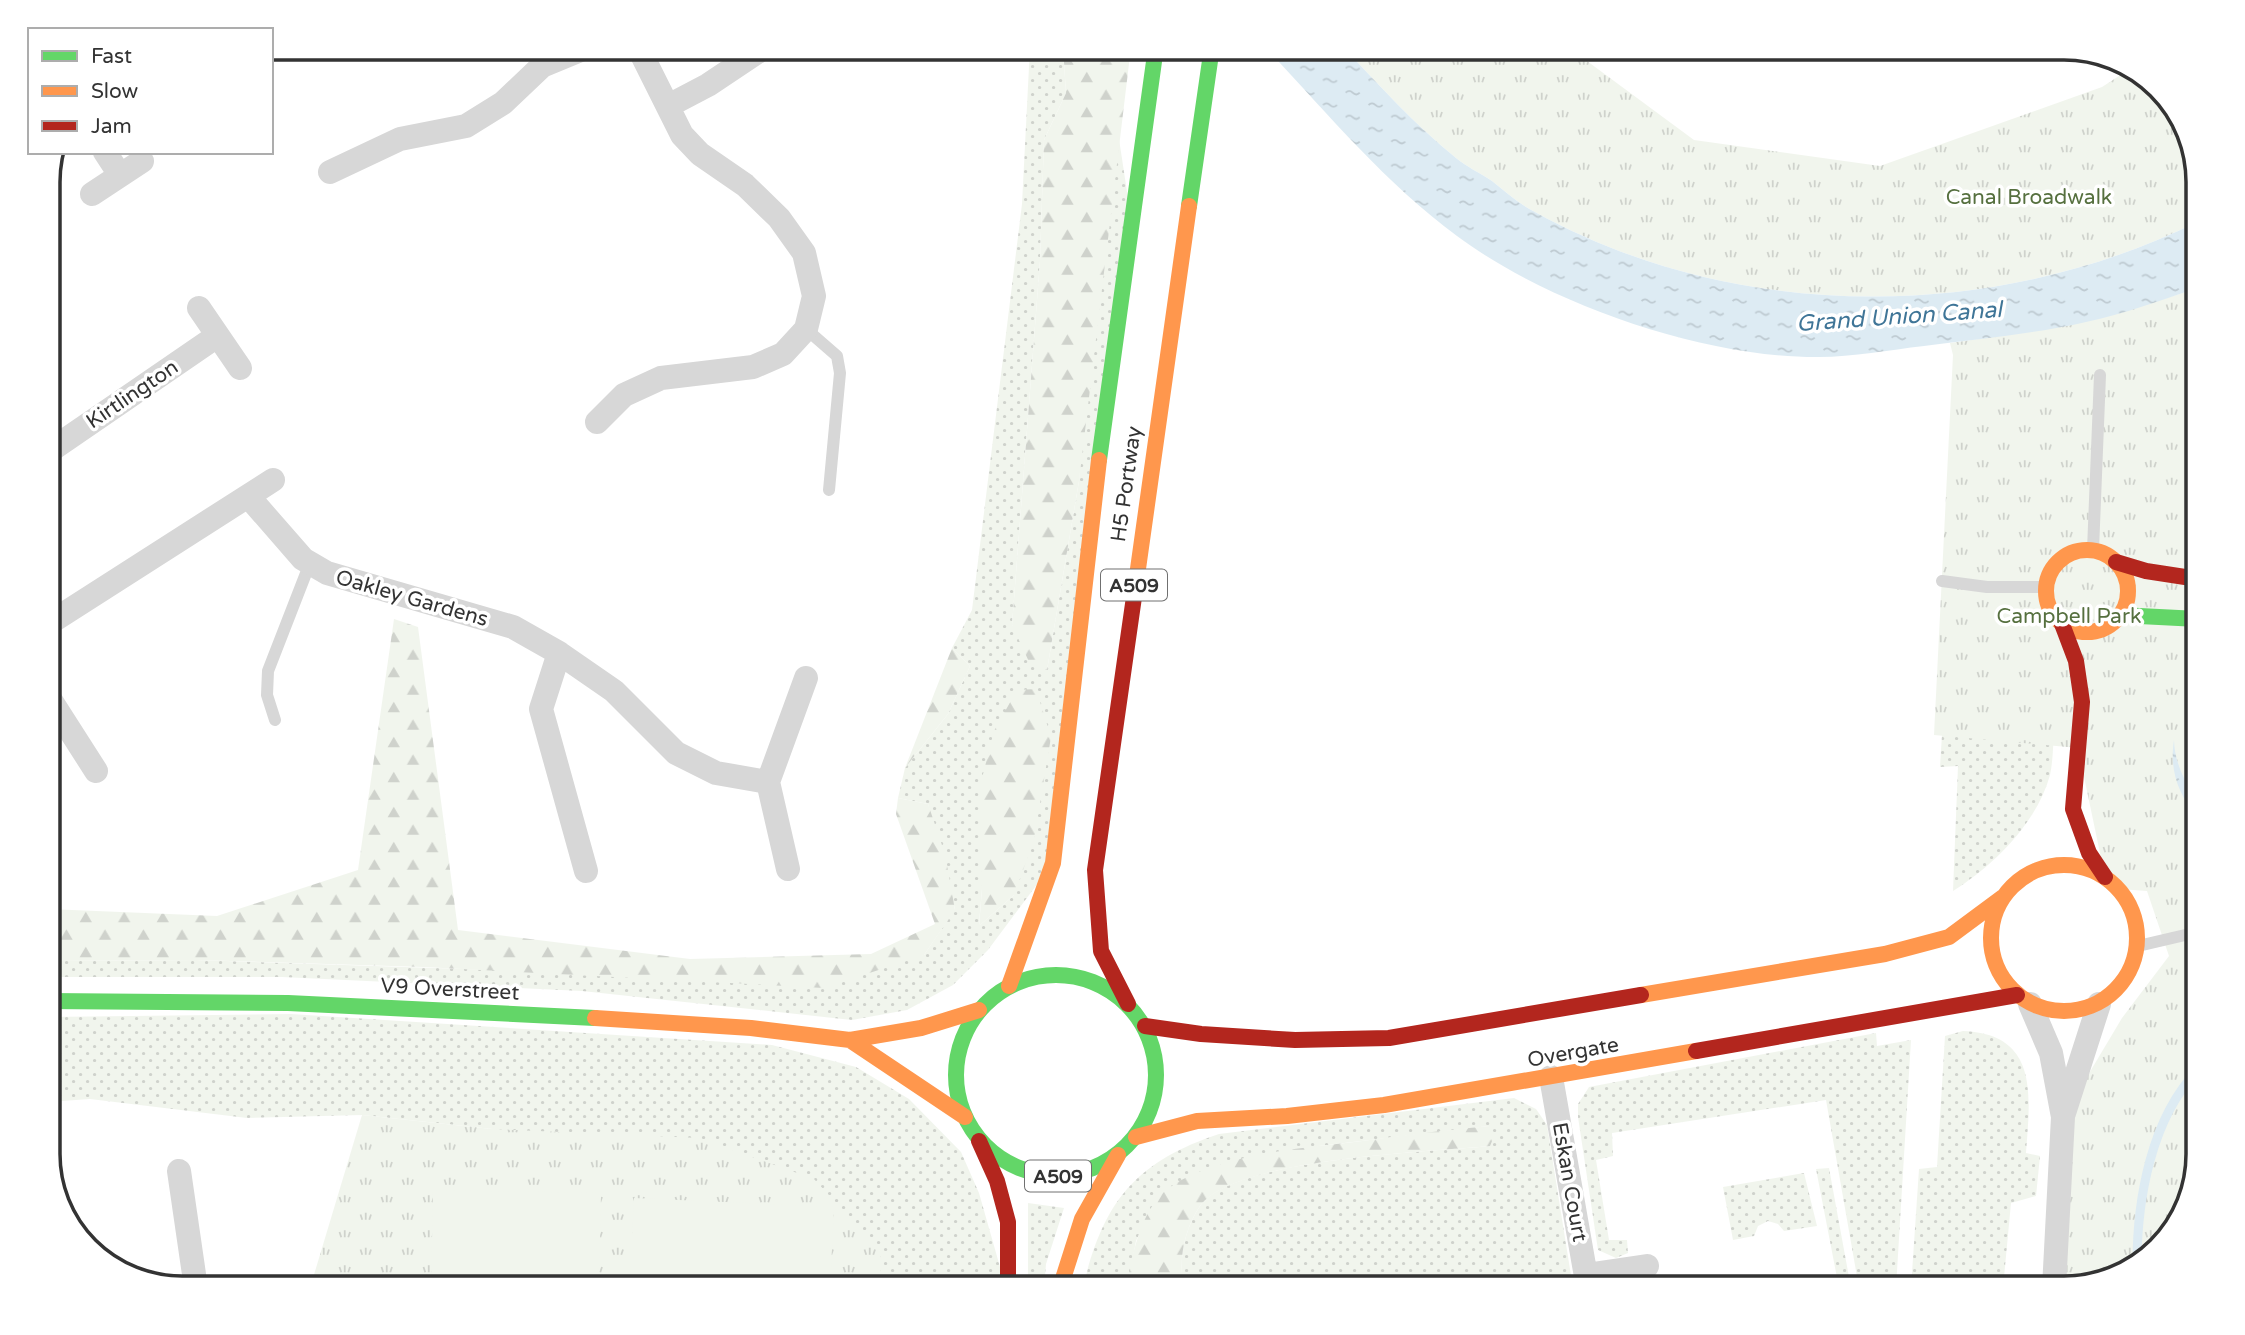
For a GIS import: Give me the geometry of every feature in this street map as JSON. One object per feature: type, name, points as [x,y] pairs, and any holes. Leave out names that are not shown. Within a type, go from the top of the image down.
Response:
[{"type":"street","points":[[330,172],[400,139],[466,126],[503,103],[542,66],[557,60]]},
{"type":"street","points":[[597,422],[624,395],[661,378],[753,367],[783,354],[806,329],[814,296],[804,253],[779,218],[745,186],[700,154],[682,135],[645,60]]},
{"type":"street","points":[[668,106],[708,85],[746,60]]},
{"type":"street","name":"H5 Portway","points":[[1009,986],[1053,863],[1106,398],[1154,60]]},
{"type":"street","name":"H5 Portway","points":[[1128,1004],[1101,951],[1095,870],[1210,60]]},
{"type":"street","points":[[106,154],[120,175]]},
{"type":"street","points":[[92,194],[142,161]]},
{"type":"street","points":[[199,308],[240,368]]},
{"type":"street","name":"Kirtlington","points":[[60,444],[217,336]]},
{"type":"street","points":[[60,616],[273,480]]},
{"type":"street","name":"Oakley Gardens","points":[[248,496],[284,539],[310,563],[352,582],[469,612],[513,627],[559,653],[614,691],[676,753],[716,773],[768,782]]},
{"type":"street","points":[[2024,1000],[2053,1012],[2076,1011],[2099,1004],[2126,980],[2138,946],[2137,926],[2131,907],[2120,890],[2105,877],[2089,853],[2073,809],[2082,702],[2076,661],[2062,624],[2049,608],[2045,587],[2049,574],[2067,555],[2093,550],[2116,562],[2185,576]]},
{"type":"street","points":[[2104,646],[2128,593],[2123,571],[2116,562]]},
{"type":"street","points":[[2062,624],[2088,632],[2117,618],[2185,619]]},
{"type":"street","points":[[559,653],[541,709],[586,871]]},
{"type":"street","points":[[2082,702],[2095,669]]},
{"type":"street","points":[[789,869],[768,782],[806,678]]},
{"type":"street","points":[[60,715],[96,771]]},
{"type":"street","points":[[2060,830],[2073,809]]},
{"type":"street","points":[[2034,871],[2047,850]]},
{"type":"street","points":[[1145,1026],[1201,1034],[1295,1040],[1390,1038],[1885,954],[1949,937],[2034,871],[2070,865],[2105,877]]},
{"type":"street","points":[[2003,897],[1994,917],[1990,938],[1993,960],[2003,979],[2024,1000],[2051,1053],[2063,1117],[2054,1276]]},
{"type":"street","name":"A509","points":[[1008,1276],[1008,1222],[997,1181],[979,1140],[965,1117],[957,1090],[957,1062],[964,1034],[979,1010],[1009,986],[1039,976],[1071,975],[1102,985],[1128,1004],[1145,1026],[1155,1053],[1157,1083],[1150,1112],[1136,1137],[1118,1155],[1092,1193],[1072,1238],[1063,1276]]},
{"type":"street","name":"Overgate","points":[[1136,1137],[1197,1121],[1286,1116],[1384,1105],[1947,1008],[2024,1000]]},
{"type":"street","name":"V9 Overstreet","points":[[60,1001],[288,1003],[482,1011],[751,1028],[850,1040],[921,1028],[979,1010]]},
{"type":"street","points":[[2063,1117],[2099,1004]]},
{"type":"street","name":"V9 Overstreet","points":[[850,1040],[965,1117]]},
{"type":"street","name":"Eskan Court","points":[[1551,1077],[1586,1276]]},
{"type":"street","name":"A509","points":[[979,1140],[1011,1164],[1030,1173],[1061,1176],[1091,1170],[1118,1155]]},
{"type":"street","points":[[179,1171],[194,1276]]},
{"type":"street","points":[[1607,1276],[1647,1266]]},
{"type":"lane","points":[[806,329],[837,356],[840,373],[829,490]]},
{"type":"lane","points":[[2093,550],[2099,375]]},
{"type":"lane","points":[[275,720],[267,695],[268,671],[310,563]]},
{"type":"lane","points":[[1942,581],[1987,587],[2045,587]]},
{"type":"lane","points":[[2138,946],[2186,935]]},
{"type":"green space","points":[[1029,60],[1064,60],[1066,93],[1044,140],[1040,261],[1012,625],[1047,670],[1079,481],[1093,281],[1119,139],[1131,218],[1053,863],[988,950],[953,985],[907,1010],[852,1020],[582,991],[282,977],[60,977],[60,961],[196,960],[614,974],[924,955],[955,909],[928,804],[898,798],[905,768],[948,714],[970,666],[952,648],[972,610],[1022,204]],"holes":[[[982,889],[1014,895],[980,925]]]},
{"type":"green space","points":[[1064,60],[1129,60],[1079,481],[1047,670],[1031,666],[1012,625],[1040,261],[1044,140],[1066,93]]},
{"type":"green space","name":"Canal Broadwalk","points":[[1356,60],[1586,60],[1694,140],[1880,166],[2102,87],[2122,74],[2150,95],[2173,127],[2183,157],[2185,173],[2185,227],[2118,255],[2035,279],[1950,292],[1864,296],[1779,291],[1694,275],[1613,248],[1535,212],[1460,161],[1398,104]]},
{"type":"green space","name":"Campbell Park","points":[[2185,292],[2186,1154],[2176,1200],[2169,1215],[2150,1240],[2125,1259],[2110,1266],[2080,1274],[2054,1276],[2063,1117],[2122,1018],[2169,956],[2147,891],[2119,889],[2105,877],[2078,748],[1934,735],[1953,355],[1950,343],[2075,322]]},
{"type":"green space","points":[[394,619],[418,627],[458,930],[690,959],[871,954],[935,924],[896,814],[898,798],[928,804],[945,854],[955,910],[924,955],[824,988],[423,967],[196,960],[60,961],[60,909],[217,916],[358,870]]},
{"type":"green space","points":[[952,648],[970,666],[948,714],[905,768]]},
{"type":"green space","points":[[1036,689],[1051,737],[1034,840],[1014,895],[979,926],[982,889],[980,786],[994,731],[1017,690]]},
{"type":"green space","points":[[1943,718],[2054,731],[2050,775],[2035,810],[2012,842],[1998,856],[1953,891],[1958,766],[1940,767]]},
{"type":"green space","points":[[291,1014],[772,1045],[856,1067],[909,1099],[961,1152],[979,1193],[1003,1276],[880,1276],[880,1251],[492,1129],[362,1115],[247,1118],[90,1099],[60,1101],[60,1017]]},
{"type":"green space","points":[[1963,1031],[1988,1035],[2006,1043],[2018,1056],[2025,1072],[2029,1111],[2026,1153],[2040,1156],[2036,1196],[2011,1203],[2004,1276],[1912,1276],[1919,1169],[1937,1167],[1945,1036]]},
{"type":"green space","points":[[1876,1033],[1877,1046],[1911,1040],[1897,1276],[1857,1276],[1826,1100],[1612,1133],[1613,1156],[1596,1160],[1609,1240],[1627,1240],[1628,1253],[1616,1258],[1598,1250],[1578,1117],[1578,1104],[1589,1087]]},
{"type":"green space","points":[[1514,1098],[1536,1109],[1547,1125],[1571,1276],[1182,1276],[1182,1256],[1194,1215],[1200,1206],[1220,1190],[1251,1177],[1335,1160],[1490,1146],[1489,1126],[1319,1146],[1148,1216],[1136,1241],[1129,1276],[1086,1276],[1101,1232],[1127,1189],[1144,1172],[1165,1158],[1219,1134]]},
{"type":"green space","points":[[362,1115],[492,1129],[699,1138],[814,1179],[880,1251],[880,1276],[314,1276]]},
{"type":"green space","points":[[1489,1126],[1495,1134],[1490,1146],[1336,1160],[1251,1177],[1220,1190],[1200,1206],[1190,1225],[1184,1246],[1182,1276],[1129,1276],[1134,1249],[1150,1209],[1166,1190],[1186,1178],[1208,1168],[1260,1155]]},
{"type":"green space","points":[[1829,1168],[1849,1276],[1837,1276],[1816,1169]]},
{"type":"green space","points":[[1804,1173],[1817,1226],[1784,1231],[1778,1224],[1768,1221],[1758,1226],[1754,1236],[1733,1240],[1723,1187]]},
{"type":"green space","points":[[433,1190],[601,1193],[599,1276],[431,1276]]},
{"type":"green space","points":[[634,1198],[834,1207],[831,1276],[631,1276]]},
{"type":"green space","points":[[1028,1203],[1064,1208],[1046,1264],[1045,1276],[1028,1276]]},
{"type":"water","name":"Grand Union Canal","points":[[1277,60],[1356,60],[1441,145],[1535,212],[1613,248],[1694,275],[1779,291],[1864,296],[1950,292],[2035,279],[2118,255],[2185,227],[2185,292],[2114,315],[2066,326],[1845,356],[1774,355],[1727,348],[1629,322],[1536,284],[1494,261],[1457,236],[1405,193]]},
{"type":"water","points":[[2174,740],[2178,764],[2186,782],[2186,800],[2174,773]]},
{"type":"waterway","points":[[2138,1250],[2140,1213],[2150,1161],[2169,1112],[2186,1084]]},
{"type":"traffic: fast","points":[[1099,460],[1154,60]]},
{"type":"traffic: fast","points":[[1189,206],[1210,60]]},
{"type":"traffic: fast","points":[[2120,615],[2185,618]]},
{"type":"traffic: fast","points":[[1056,975],[1094,982],[1127,1004],[1149,1037],[1156,1075],[1149,1113],[1127,1146],[1094,1168],[1056,1175],[1018,1168],[985,1146],[963,1113],[956,1075],[963,1037],[985,1004],[1018,982],[1056,975]]},
{"type":"traffic: fast","points":[[60,1001],[288,1003],[595,1018]]},
{"type":"traffic: slow","points":[[1136,583],[1189,206]]},
{"type":"traffic: slow","points":[[1009,986],[1053,863],[1099,460]]},
{"type":"traffic: slow","points":[[2087,550],[2103,553],[2116,562],[2125,575],[2128,591],[2125,607],[2116,620],[2103,629],[2087,632],[2071,629],[2058,620],[2049,607],[2046,591],[2049,575],[2058,562],[2071,553],[2087,550]]},
{"type":"traffic: slow","points":[[2064,865],[2092,870],[2116,886],[2132,910],[2137,938],[2132,966],[2116,990],[2092,1006],[2064,1011],[2036,1006],[2012,990],[1996,966],[1991,938],[1996,910],[2012,886],[2036,870],[2064,865]]},
{"type":"traffic: slow","points":[[1641,995],[1885,954],[1949,937],[2003,897]]},
{"type":"traffic: slow","points":[[595,1018],[751,1028],[850,1040],[921,1028],[979,1010]]},
{"type":"traffic: slow","points":[[850,1040],[965,1117]]},
{"type":"traffic: slow","points":[[1136,1137],[1197,1121],[1287,1116],[1384,1105],[1696,1051]]},
{"type":"traffic: slow","points":[[1064,1276],[1082,1219],[1118,1155]]},
{"type":"traffic: jam","points":[[2116,562],[2146,571],[2185,577]]},
{"type":"traffic: jam","points":[[1128,1004],[1101,951],[1095,870],[1136,583]]},
{"type":"traffic: jam","points":[[2062,624],[2076,661],[2082,702],[2073,809],[2089,853],[2105,877]]},
{"type":"traffic: jam","points":[[1145,1026],[1201,1034],[1295,1040],[1389,1038],[1641,995]]},
{"type":"traffic: jam","points":[[1696,1051],[2017,995]]},
{"type":"traffic: jam","points":[[979,1141],[997,1181],[1008,1222],[1008,1276]]}]
